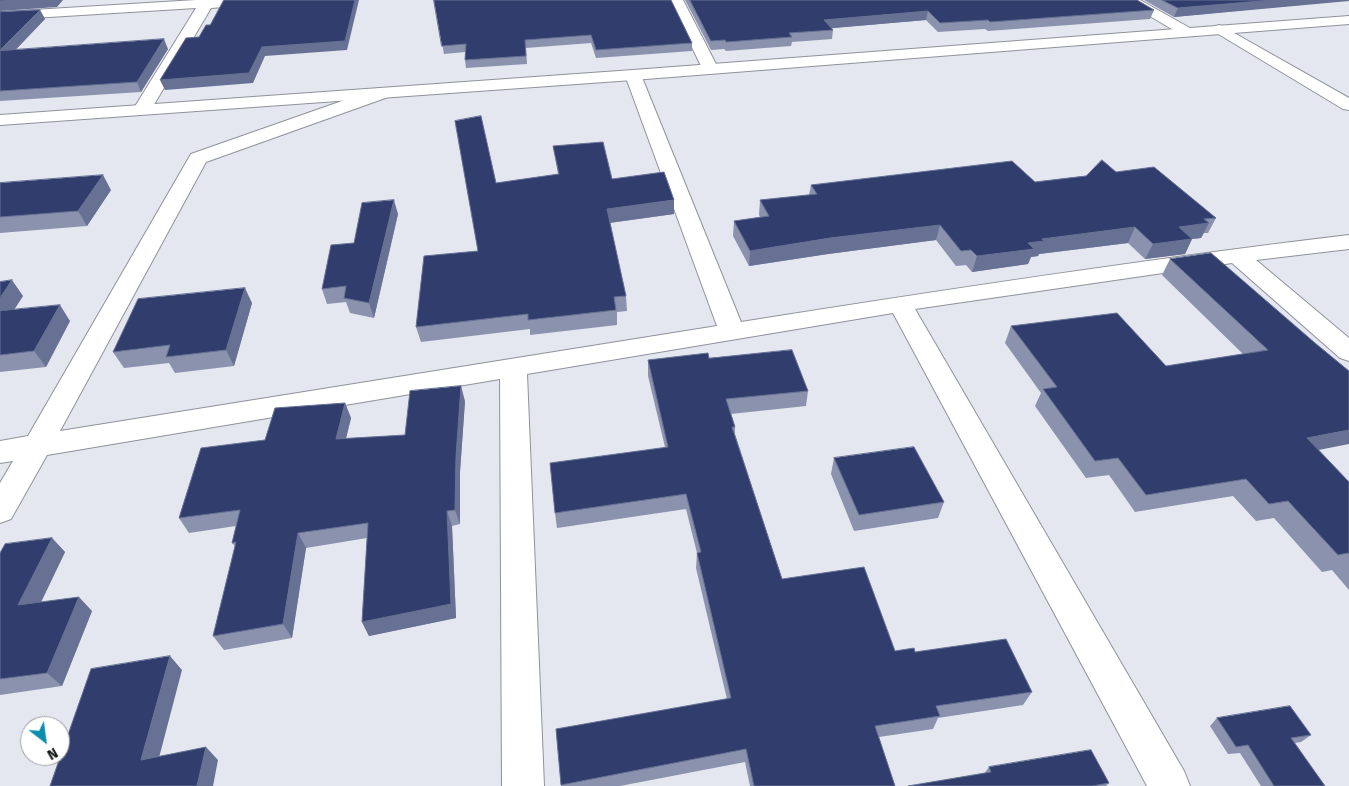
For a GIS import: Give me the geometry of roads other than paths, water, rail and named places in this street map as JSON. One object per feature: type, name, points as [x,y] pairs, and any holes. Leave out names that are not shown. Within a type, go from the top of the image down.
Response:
[{"type":"street","points":[[0,16],[207,2],[266,0]]},
{"type":"street","points":[[676,0],[710,68]]},
{"type":"street","points":[[1130,0],[1185,31]]},
{"type":"street","points":[[143,108],[207,2]]},
{"type":"street","points":[[0,120],[143,108],[633,75],[1185,31],[1349,20]]},
{"type":"street","points":[[1220,29],[1349,105]]},
{"type":"street","points":[[633,75],[732,332]]},
{"type":"street","points":[[0,510],[198,158],[385,92]]},
{"type":"street","points":[[0,452],[900,304],[1237,255],[1349,242]]},
{"type":"street","points":[[1237,255],[1349,352]]},
{"type":"street","points":[[900,304],[1169,786]]},
{"type":"street","points":[[513,368],[523,786]]}]
